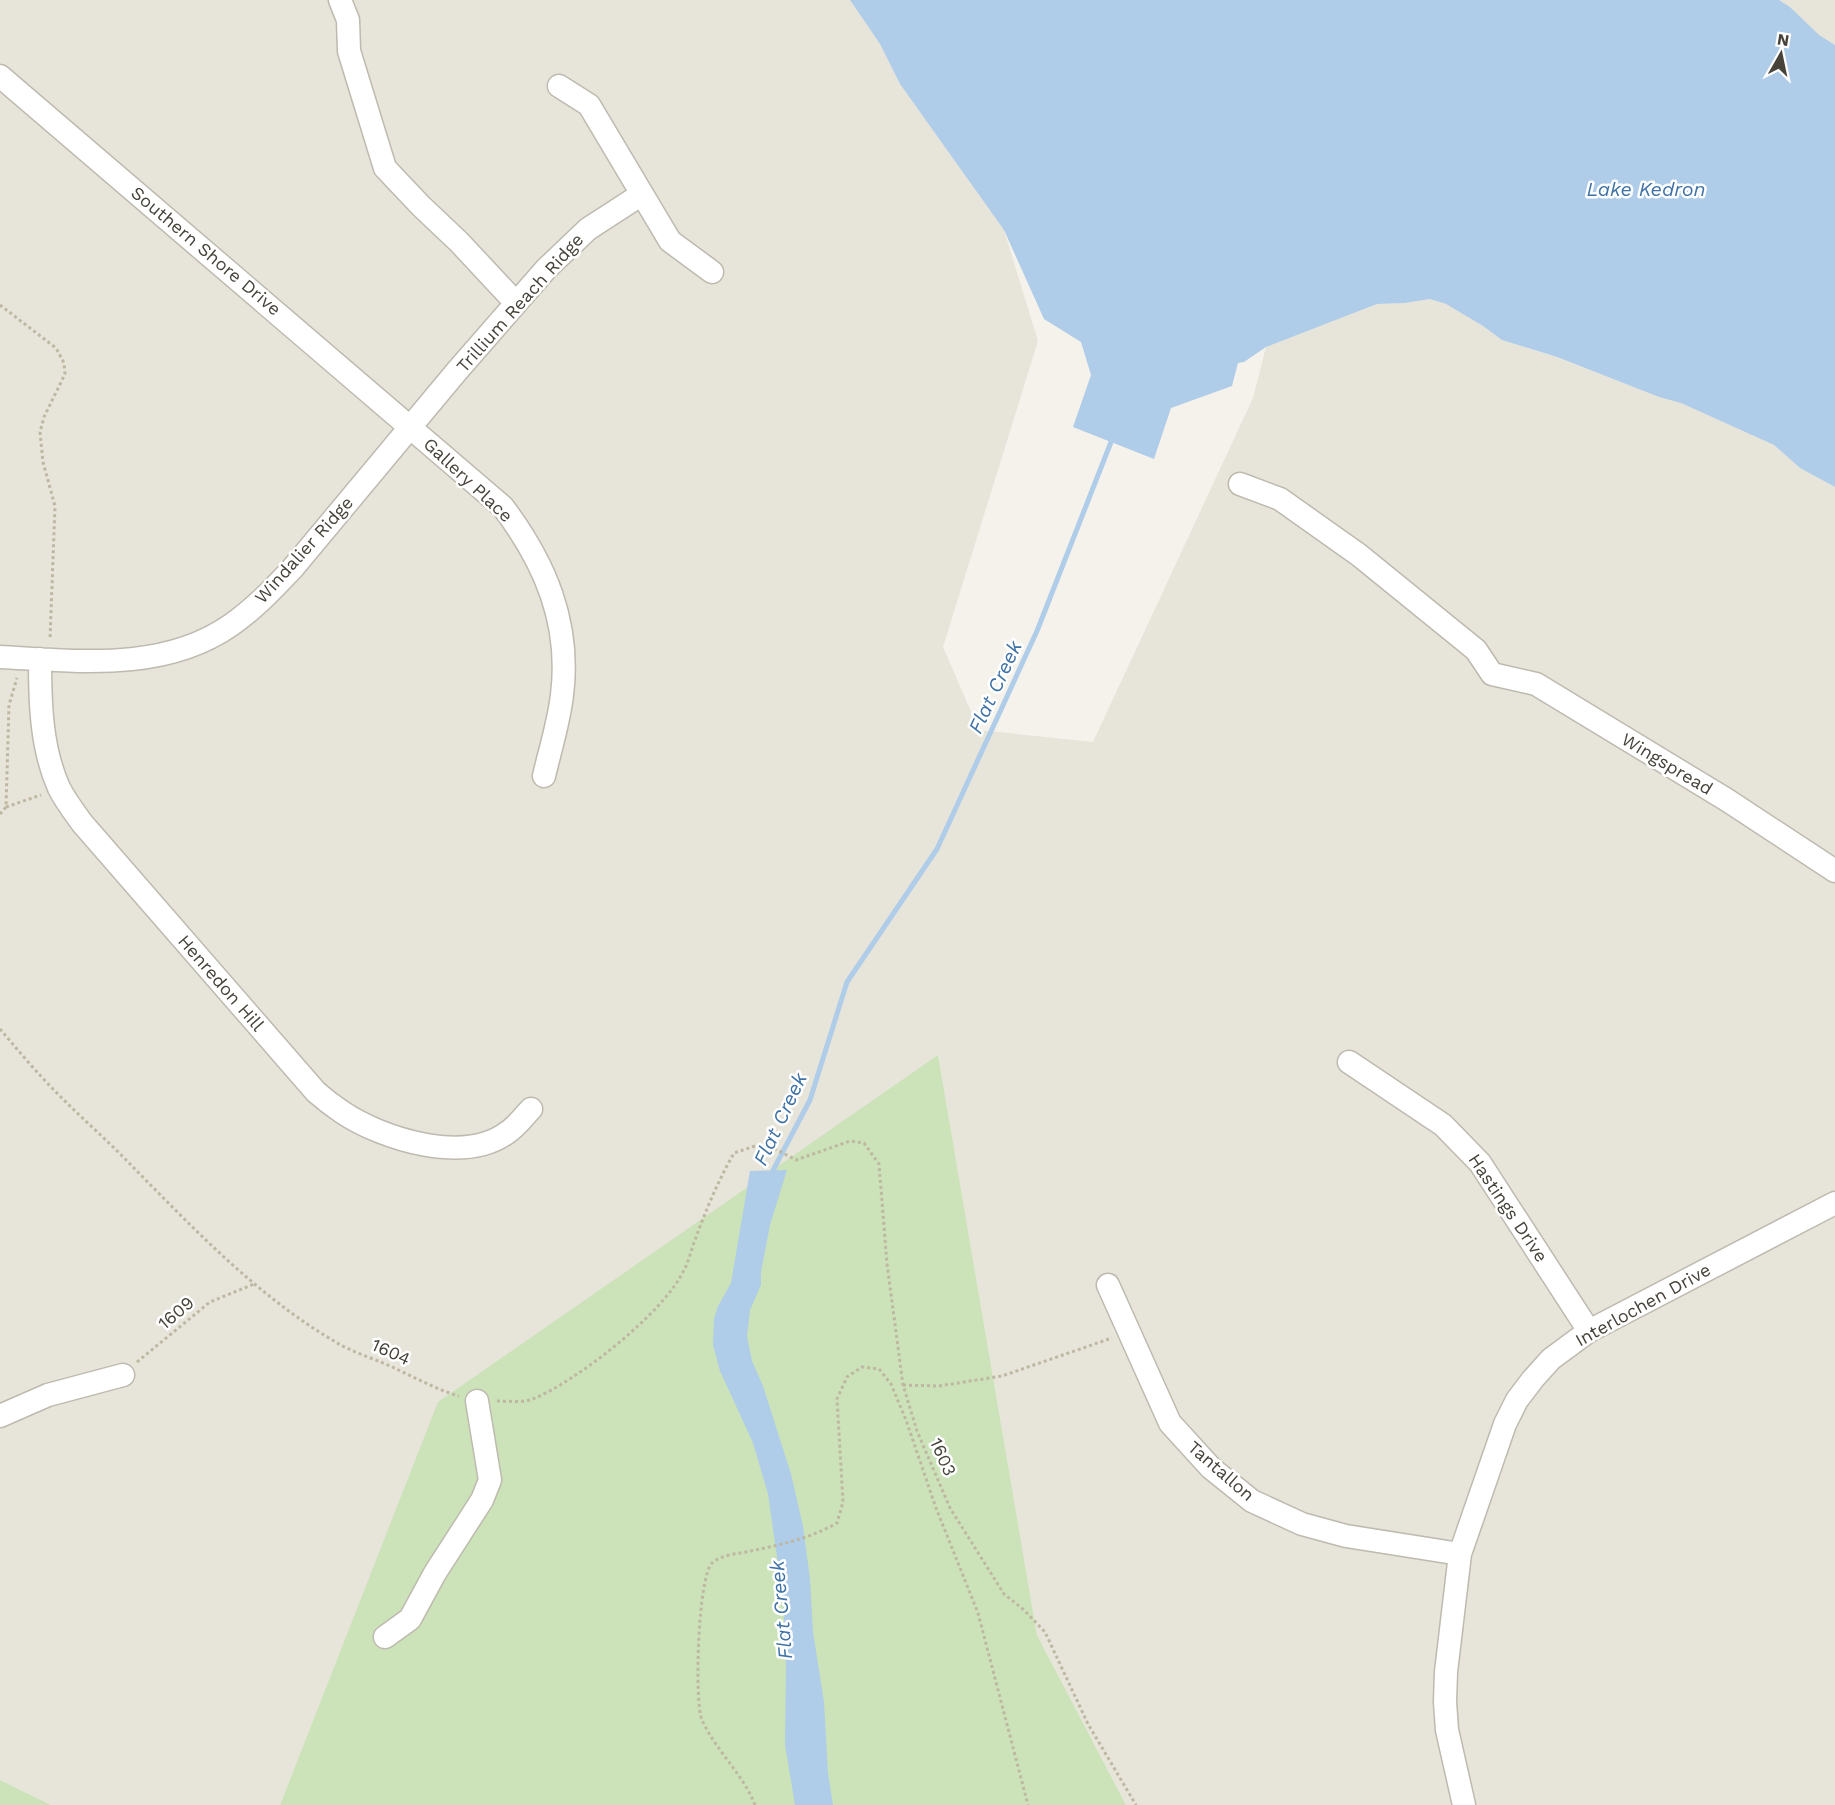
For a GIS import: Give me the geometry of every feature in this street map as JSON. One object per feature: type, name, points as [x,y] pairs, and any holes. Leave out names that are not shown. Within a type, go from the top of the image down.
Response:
[{"type":"street","points":[[340,0],[348,20],[349,51],[385,168],[516,303]]},
{"type":"street","name":"Southern Shore Drive","points":[[0,76],[411,427]]},
{"type":"street","points":[[559,86],[589,105],[670,241],[712,272]]},
{"type":"street","name":"Trillium Reach Ridge","points":[[411,427],[566,248],[588,229],[642,194]]},
{"type":"street","name":"Windalier Ridge","points":[[9,658],[117,661],[145,658],[177,651],[230,626],[263,599],[284,577],[411,427]]},
{"type":"street","name":"Gallery Place","points":[[411,427],[503,507],[521,532],[545,575],[555,602],[560,626],[563,681],[562,698],[544,776]]},
{"type":"street","name":"Wingspread","points":[[1240,484],[1280,499],[1359,555],[1476,650],[1492,674],[1536,684],[1727,800],[1835,871]]},
{"type":"street","name":"Henredon Hill","points":[[45,659],[40,693],[44,732],[49,762],[60,789],[82,823],[316,1092],[342,1113],[396,1137],[426,1145],[452,1147],[490,1142],[509,1132],[531,1109]]},
{"type":"street","name":"Hastings Drive","points":[[1349,1062],[1443,1125],[1467,1149],[1501,1195],[1589,1331]]},
{"type":"street","name":"Interlochen Drive","points":[[1464,1805],[1447,1730],[1445,1702],[1446,1672],[1460,1554],[1505,1424],[1517,1400],[1551,1359],[1589,1331],[1835,1203]]},
{"type":"street","name":"Tantallon","points":[[1108,1285],[1170,1423],[1211,1467],[1252,1501],[1302,1524],[1346,1536],[1460,1554]]},
{"type":"street","points":[[0,1416],[48,1395],[123,1375]]},
{"type":"street","points":[[385,1637],[410,1620],[435,1573],[482,1500],[490,1480],[477,1401]]},
{"type":"path","points":[[0,305],[56,348],[64,363],[65,374],[44,417],[40,432],[43,462],[55,506],[45,659]]},
{"type":"path","points":[[6,807],[9,705],[18,674],[9,658]]},
{"type":"path","points":[[0,814],[6,807],[60,789]]},
{"type":"path","name":"1604","points":[[0,1029],[67,1104],[130,1163],[165,1202],[254,1284],[293,1315],[336,1343],[374,1358],[441,1390],[477,1401],[531,1400],[557,1387],[631,1332],[664,1299],[684,1271],[719,1179],[734,1153],[764,1143],[796,1160]]},
{"type":"path","name":"1603","points":[[796,1160],[850,1141],[864,1143],[879,1164],[887,1264],[903,1384],[917,1431],[950,1508],[1004,1594],[1024,1610],[1045,1632],[1088,1724],[1136,1805]]},
{"type":"path","name":"1609","points":[[123,1375],[210,1302],[254,1284]]},
{"type":"path","points":[[903,1384],[939,1386],[1002,1377],[1128,1332]]},
{"type":"path","points":[[754,1805],[751,1794],[710,1738],[700,1716],[697,1696],[702,1592],[706,1575],[712,1563],[728,1555],[812,1536],[837,1523],[843,1502],[837,1399],[847,1377],[862,1367],[879,1369],[891,1384],[902,1411],[936,1508],[978,1613],[1028,1805]]},
{"type":"shaded area","points":[[0,0],[850,0],[880,44],[900,84],[1004,230],[1038,341],[943,647],[979,730],[1093,742],[1253,398],[1266,347],[1377,304],[1430,299],[1446,304],[1502,340],[1556,357],[1659,397],[1681,403],[1774,445],[1800,468],[1835,487],[1835,1805],[1126,1805],[1037,1635],[938,1056],[439,1402],[280,1805],[51,1805],[0,1780]]},
{"type":"shaded area","points":[[1779,0],[1835,0],[1835,45],[1819,36],[1790,7]]},
{"type":"green space","name":"Flat Creek","points":[[938,1055],[1037,1635],[1126,1805],[280,1805],[438,1402]]},
{"type":"green space","points":[[0,1780],[51,1805],[0,1805]]},
{"type":"water","name":"Lake Kedron","points":[[850,0],[1779,0],[1790,7],[1819,35],[1835,45],[1835,487],[1800,468],[1774,445],[1681,403],[1659,397],[1557,357],[1502,340],[1446,304],[1430,299],[1377,304],[1266,347],[1244,362],[1238,363],[1232,386],[1171,408],[1154,459],[1073,427],[1091,375],[1081,342],[1044,319],[1004,230],[900,84],[880,44]]},
{"type":"water","points":[[787,1170],[770,1225],[761,1272],[761,1285],[750,1310],[747,1336],[752,1361],[763,1386],[791,1474],[803,1526],[810,1579],[813,1632],[824,1702],[828,1773],[833,1805],[795,1805],[785,1745],[786,1666],[783,1599],[768,1494],[753,1443],[720,1371],[713,1345],[714,1319],[718,1306],[731,1283],[750,1171]]},
{"type":"waterway","name":"Flat Creek","points":[[770,1176],[810,1100],[847,982],[937,849],[1037,631],[1113,437]]}]
